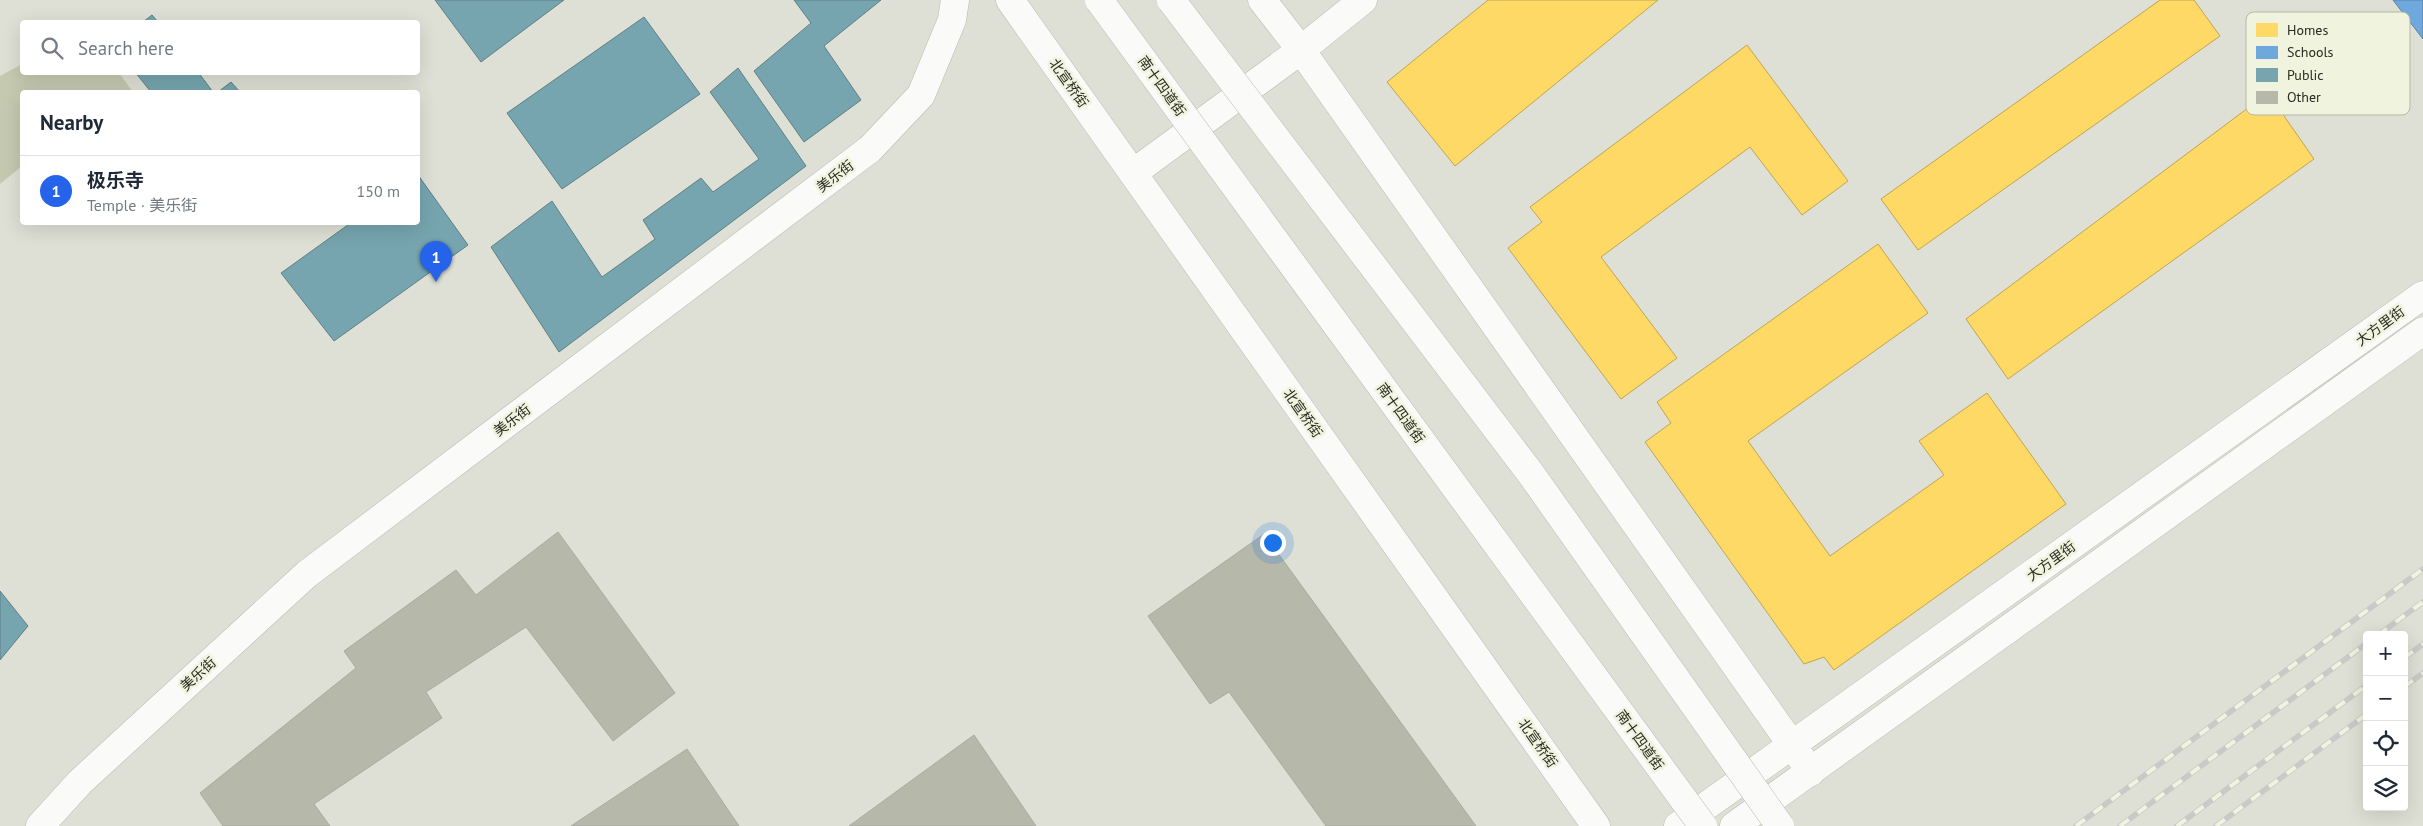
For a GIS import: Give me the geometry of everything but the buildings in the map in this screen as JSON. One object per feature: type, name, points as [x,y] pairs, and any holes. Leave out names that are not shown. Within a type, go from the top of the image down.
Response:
[{"type":"main road","name":"美乐街","points":[[40,826],[80,782],[307,574],[870,149],[921,95],[952,20],[955,0]]},
{"type":"main road","name":"北宣桥街","points":[[1010,0],[1596,826]]},
{"type":"main road","name":"南十四道街","points":[[1099,0],[1703,826]]},
{"type":"main road","points":[[1171,0],[1531,474],[1780,826]]},
{"type":"main road","points":[[1262,0],[1301,50],[1811,772]]},
{"type":"main road","points":[[1133,173],[1301,50],[1363,0]]},
{"type":"main road","name":"大方里街","points":[[1678,826],[1793,746],[2423,295]]},
{"type":"main road","points":[[1734,826],[2423,331]]},
{"type":"green space","points":[[20,65],[20,75],[120,75],[132,90],[20,90],[20,168],[0,184],[0,76]]},
{"type":"railway","points":[[2076,826],[2423,569]]},
{"type":"railway","points":[[2383,631],[2423,602]]},
{"type":"railway","points":[[2408,655],[2423,644]]},
{"type":"railway","points":[[2120,826],[2363,646]]},
{"type":"railway","points":[[2408,684],[2423,673]]},
{"type":"railway","points":[[2177,826],[2363,688]]},
{"type":"railway","points":[[2216,826],[2363,717]]},
{"type":"place","name":"极乐寺","points":[[436,282]]}]
